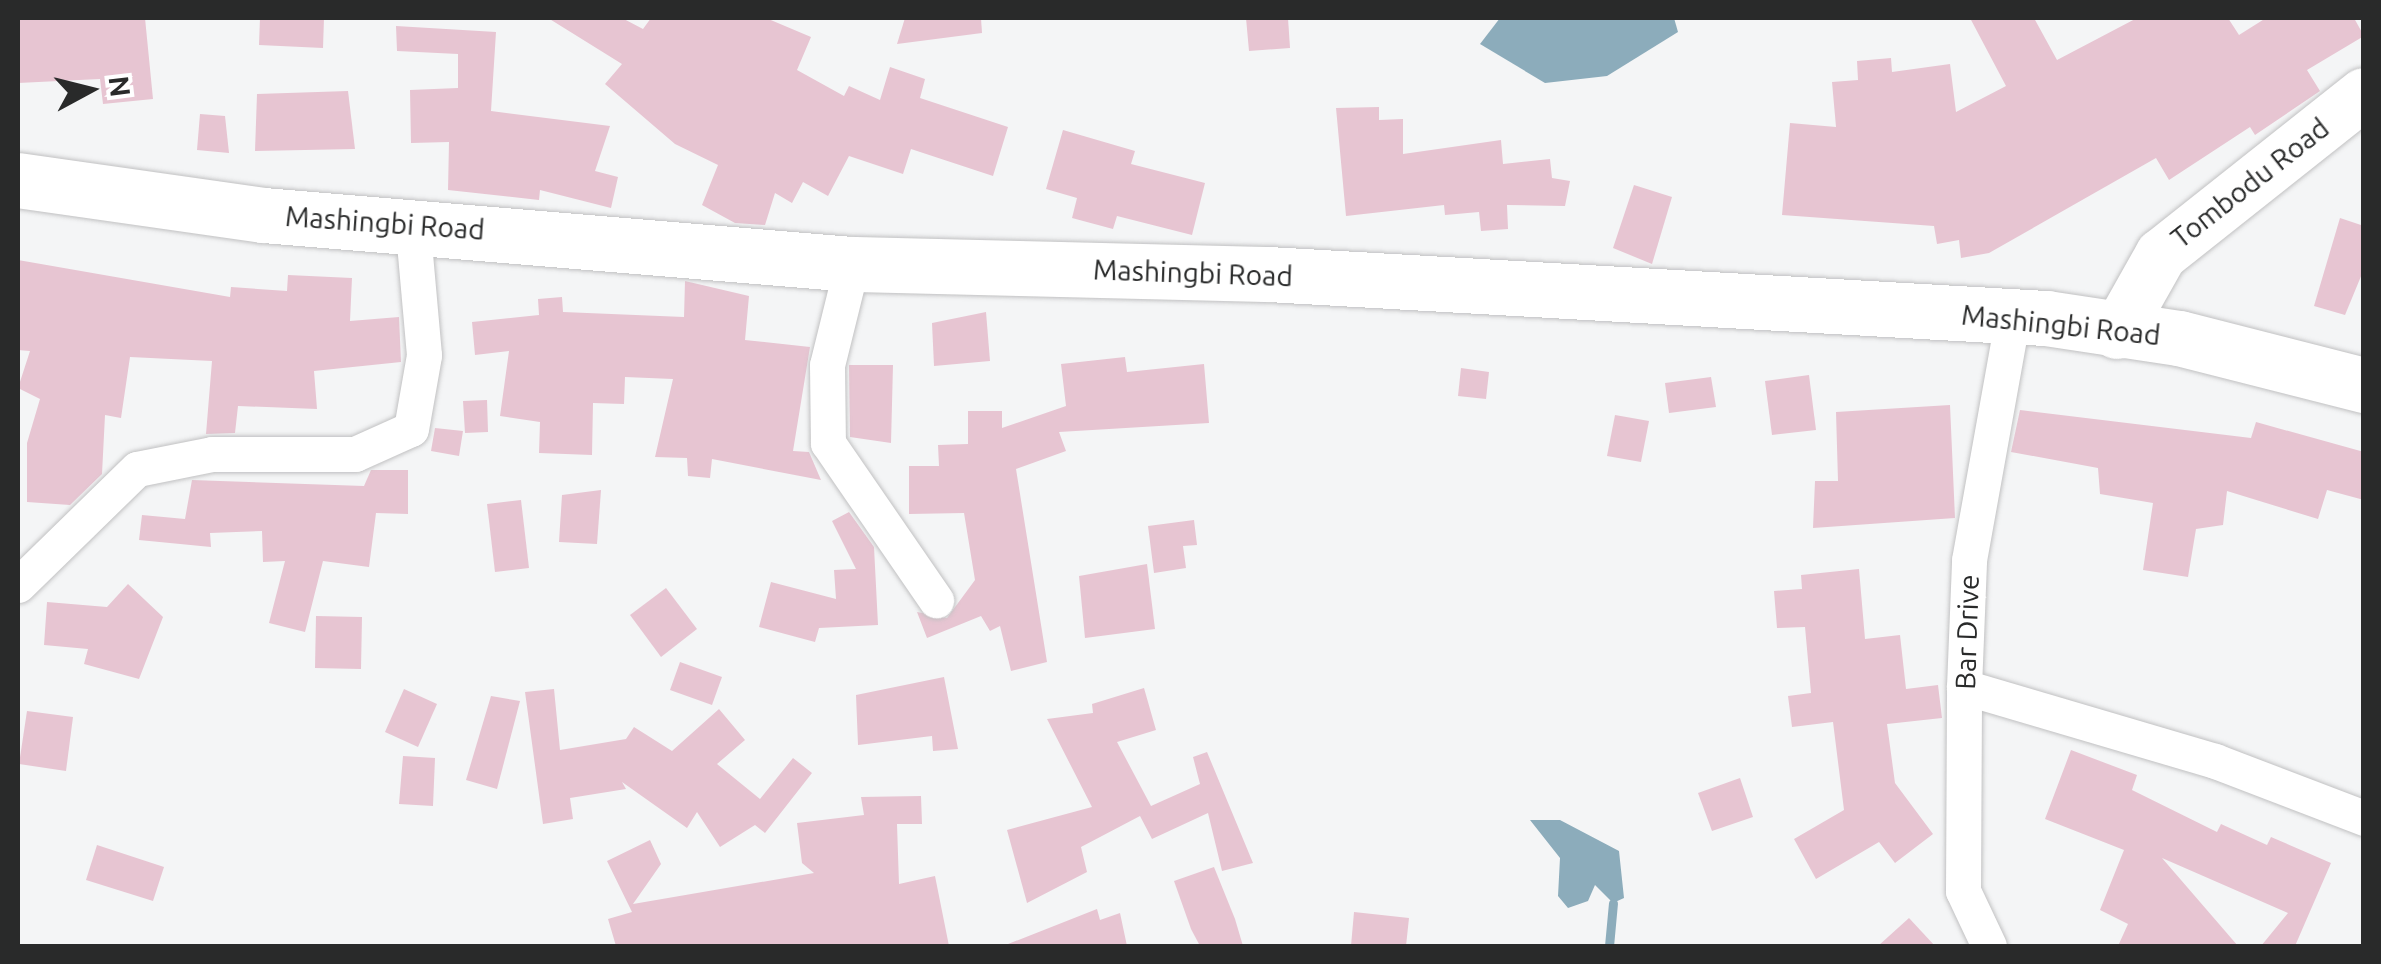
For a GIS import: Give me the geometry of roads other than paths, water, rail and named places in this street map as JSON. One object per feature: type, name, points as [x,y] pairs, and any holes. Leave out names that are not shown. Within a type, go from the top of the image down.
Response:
[{"type":"main road","name":"Tombodu Road","points":[[2116,332],[2161,255],[2364,94]]},
{"type":"main road","name":"Mashingbi Road","points":[[18,180],[263,215],[412,221],[852,264],[1268,274],[2013,316],[2179,338],[2364,385]]},
{"type":"street","points":[[18,585],[137,469],[212,454],[355,454],[411,428],[424,355],[412,221]]},
{"type":"street","points":[[852,264],[827,365],[828,443],[936,600]]},
{"type":"street","name":"Bar Drive","points":[[1990,946],[1963,891],[1964,687],[1969,560],[2013,316]]},
{"type":"street","points":[[1964,687],[2215,760],[2364,818]]},
{"type":"water","points":[[1500,18],[1674,18],[1678,32],[1607,76],[1545,83],[1480,44]]},
{"type":"water","points":[[1530,820],[1560,820],[1619,851],[1624,898],[1613,903],[1595,885],[1588,901],[1568,908],[1558,896],[1560,858]]},
{"type":"waterway","points":[[1609,946],[1613,903]]}]
